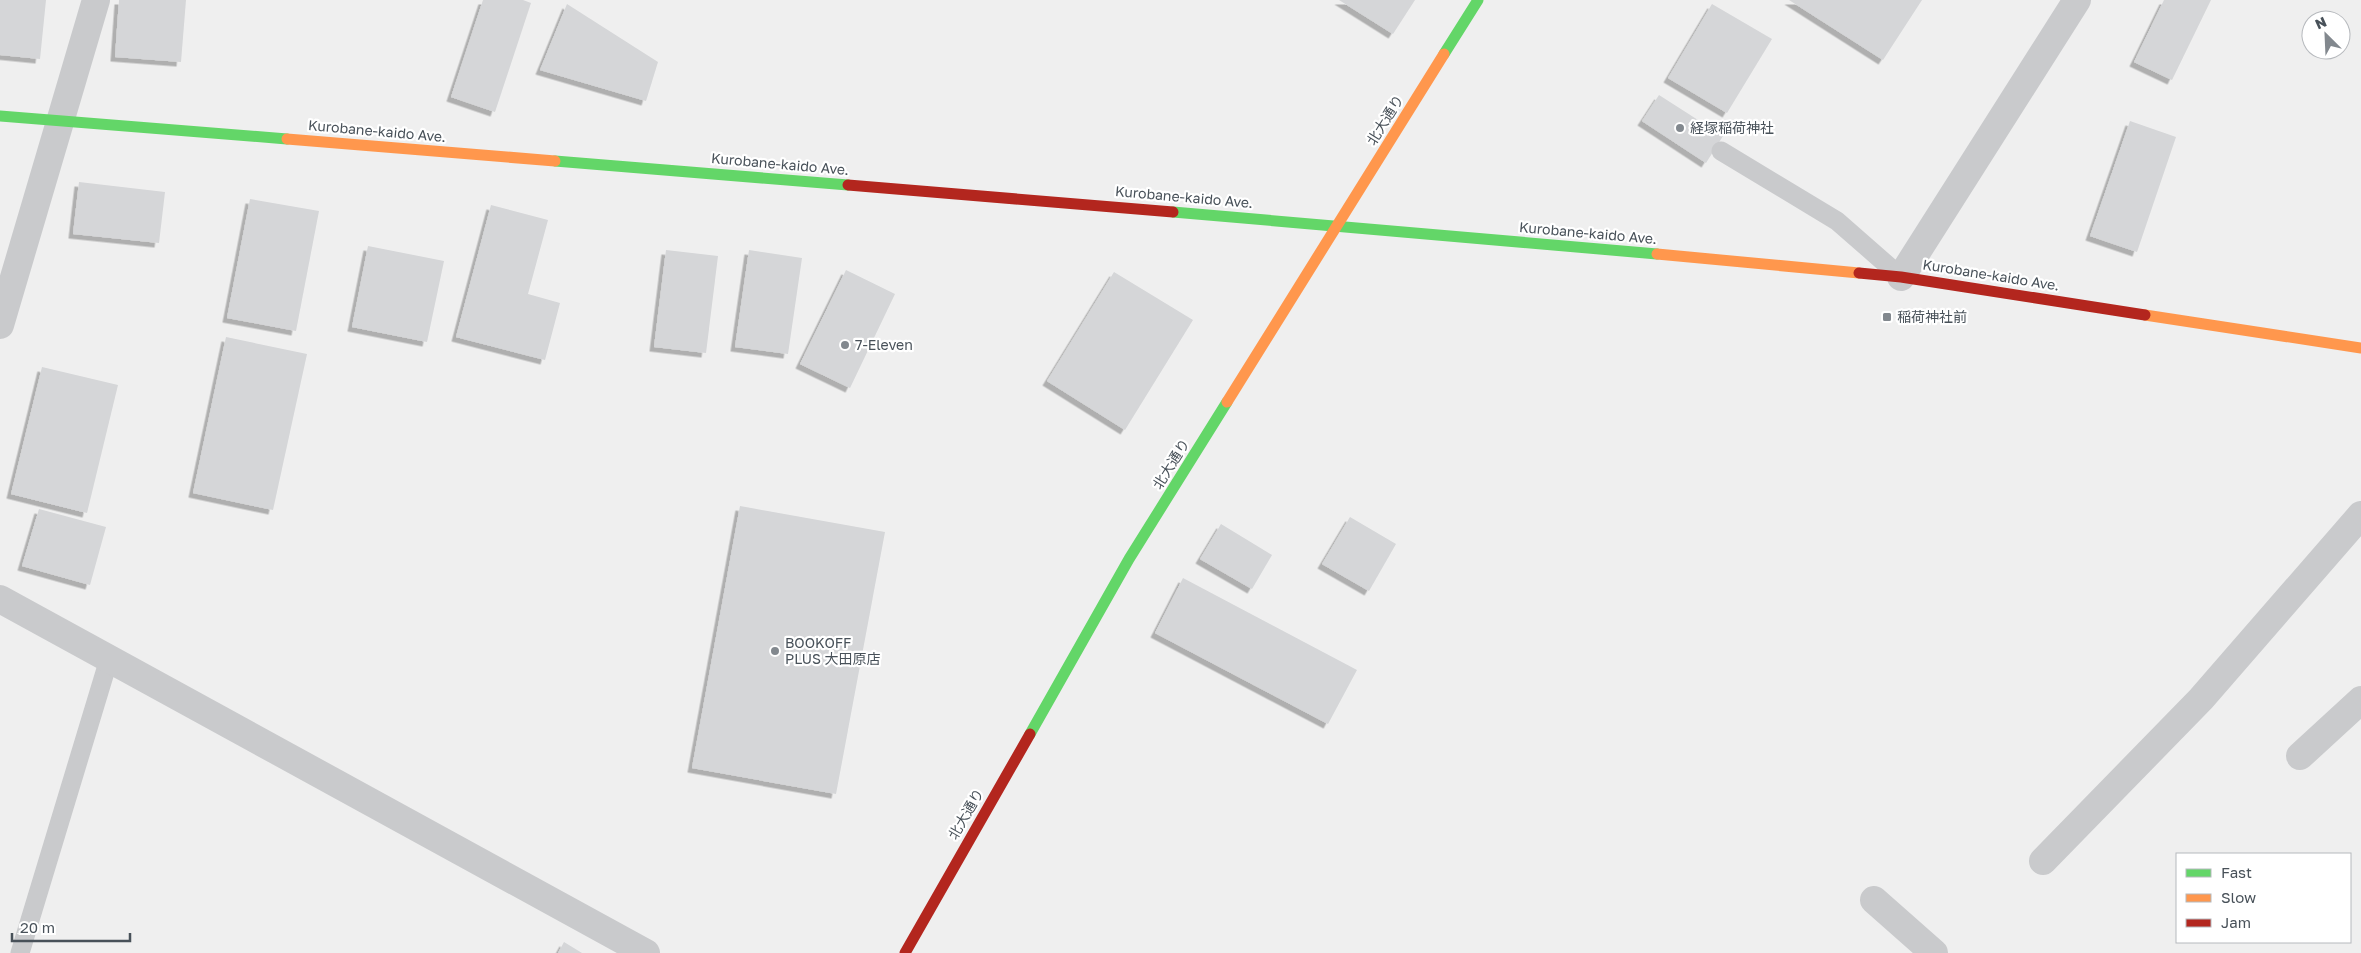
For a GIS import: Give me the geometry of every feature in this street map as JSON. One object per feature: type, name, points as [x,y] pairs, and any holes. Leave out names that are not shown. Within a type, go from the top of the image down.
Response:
[{"type":"street","points":[[0,325],[96,0]]},
{"type":"street","name":"北大通り","points":[[905,953],[1129,559],[1478,0]]},
{"type":"street","points":[[1901,277],[2077,0]]},
{"type":"street","name":"Kurobane-kaido Ave.","points":[[0,116],[1337,225],[1901,277],[2361,348]]},
{"type":"street","points":[[2043,861],[2201,699],[2361,514]]},
{"type":"street","points":[[0,599],[646,953]]},
{"type":"street","points":[[2300,756],[2361,700]]},
{"type":"street","points":[[1874,900],[1934,953]]},
{"type":"lane","points":[[1721,151],[1838,221],[1901,277]]},
{"type":"lane","points":[[20,953],[109,659]]},
{"type":"building","points":[[0,0],[46,0],[40,59],[0,55]]},
{"type":"building","points":[[119,0],[186,0],[181,62],[115,57]]},
{"type":"building","points":[[483,0],[523,0],[531,3],[495,112],[451,97]]},
{"type":"building","points":[[1339,0],[1415,0],[1393,34]]},
{"type":"building","points":[[1789,0],[1922,0],[1883,60]]},
{"type":"building","points":[[2164,0],[2211,0],[2172,80],[2134,62]]},
{"type":"building","points":[[567,4],[658,62],[646,101],[540,70]]},
{"type":"building","points":[[1712,4],[1772,39],[1727,113],[1668,78]]},
{"type":"building","points":[[1659,95],[1723,136],[1706,163],[1642,121]]},
{"type":"building","points":[[2130,121],[2176,137],[2137,252],[2090,236]]},
{"type":"building","points":[[79,182],[165,192],[159,243],[73,234]]},
{"type":"building","points":[[250,199],[319,211],[296,331],[227,318]]},
{"type":"building","points":[[491,205],[548,220],[528,294],[560,303],[545,360],[456,337]]},
{"type":"building","points":[[368,246],[444,261],[427,342],[352,327]]},
{"type":"building","points":[[666,250],[718,256],[706,353],[654,347]]},
{"type":"building","points":[[749,250],[802,258],[788,354],[735,347]]},
{"type":"building","points":[[846,270],[895,294],[850,388],[800,364]]},
{"type":"building","points":[[1114,272],[1193,320],[1125,430],[1047,381]]},
{"type":"building","points":[[226,337],[307,354],[273,510],[193,493]]},
{"type":"building","points":[[42,367],[118,385],[87,513],[11,494]]},
{"type":"building","points":[[740,506],[885,532],[836,794],[692,768]]},
{"type":"building","points":[[39,509],[106,527],[90,585],[22,566]]},
{"type":"building","points":[[1350,517],[1396,544],[1369,591],[1322,564]]},
{"type":"building","points":[[1221,524],[1272,555],[1252,589],[1200,559]]},
{"type":"building","points":[[1183,578],[1357,670],[1328,724],[1155,633]]},
{"type":"building","points":[[564,942],[582,953],[558,953]]},
{"type":"traffic: fast","points":[[1444,54],[1478,0]]},
{"type":"traffic: fast","points":[[0,116],[287,139]]},
{"type":"traffic: fast","points":[[555,161],[848,185]]},
{"type":"traffic: fast","points":[[1173,212],[1657,254]]},
{"type":"traffic: fast","points":[[1030,734],[1129,559],[1227,402]]},
{"type":"traffic: slow","points":[[1227,402],[1444,54]]},
{"type":"traffic: slow","points":[[287,139],[555,161]]},
{"type":"traffic: slow","points":[[1657,254],[1859,273]]},
{"type":"traffic: slow","points":[[2145,315],[2361,348]]},
{"type":"traffic: jam","points":[[848,185],[1173,212]]},
{"type":"traffic: jam","points":[[1859,273],[1901,277],[2145,315]]},
{"type":"traffic: jam","points":[[905,953],[1030,734]]},
{"type":"place","name":"経塚稲荷神社","points":[[1680,128]]},
{"type":"place","name":"稲荷神社前","points":[[1887,317]]},
{"type":"place","name":"7-Eleven","points":[[845,345]]},
{"type":"place","name":"BOOKOFF PLUS 大田原店","points":[[775,651]]}]
